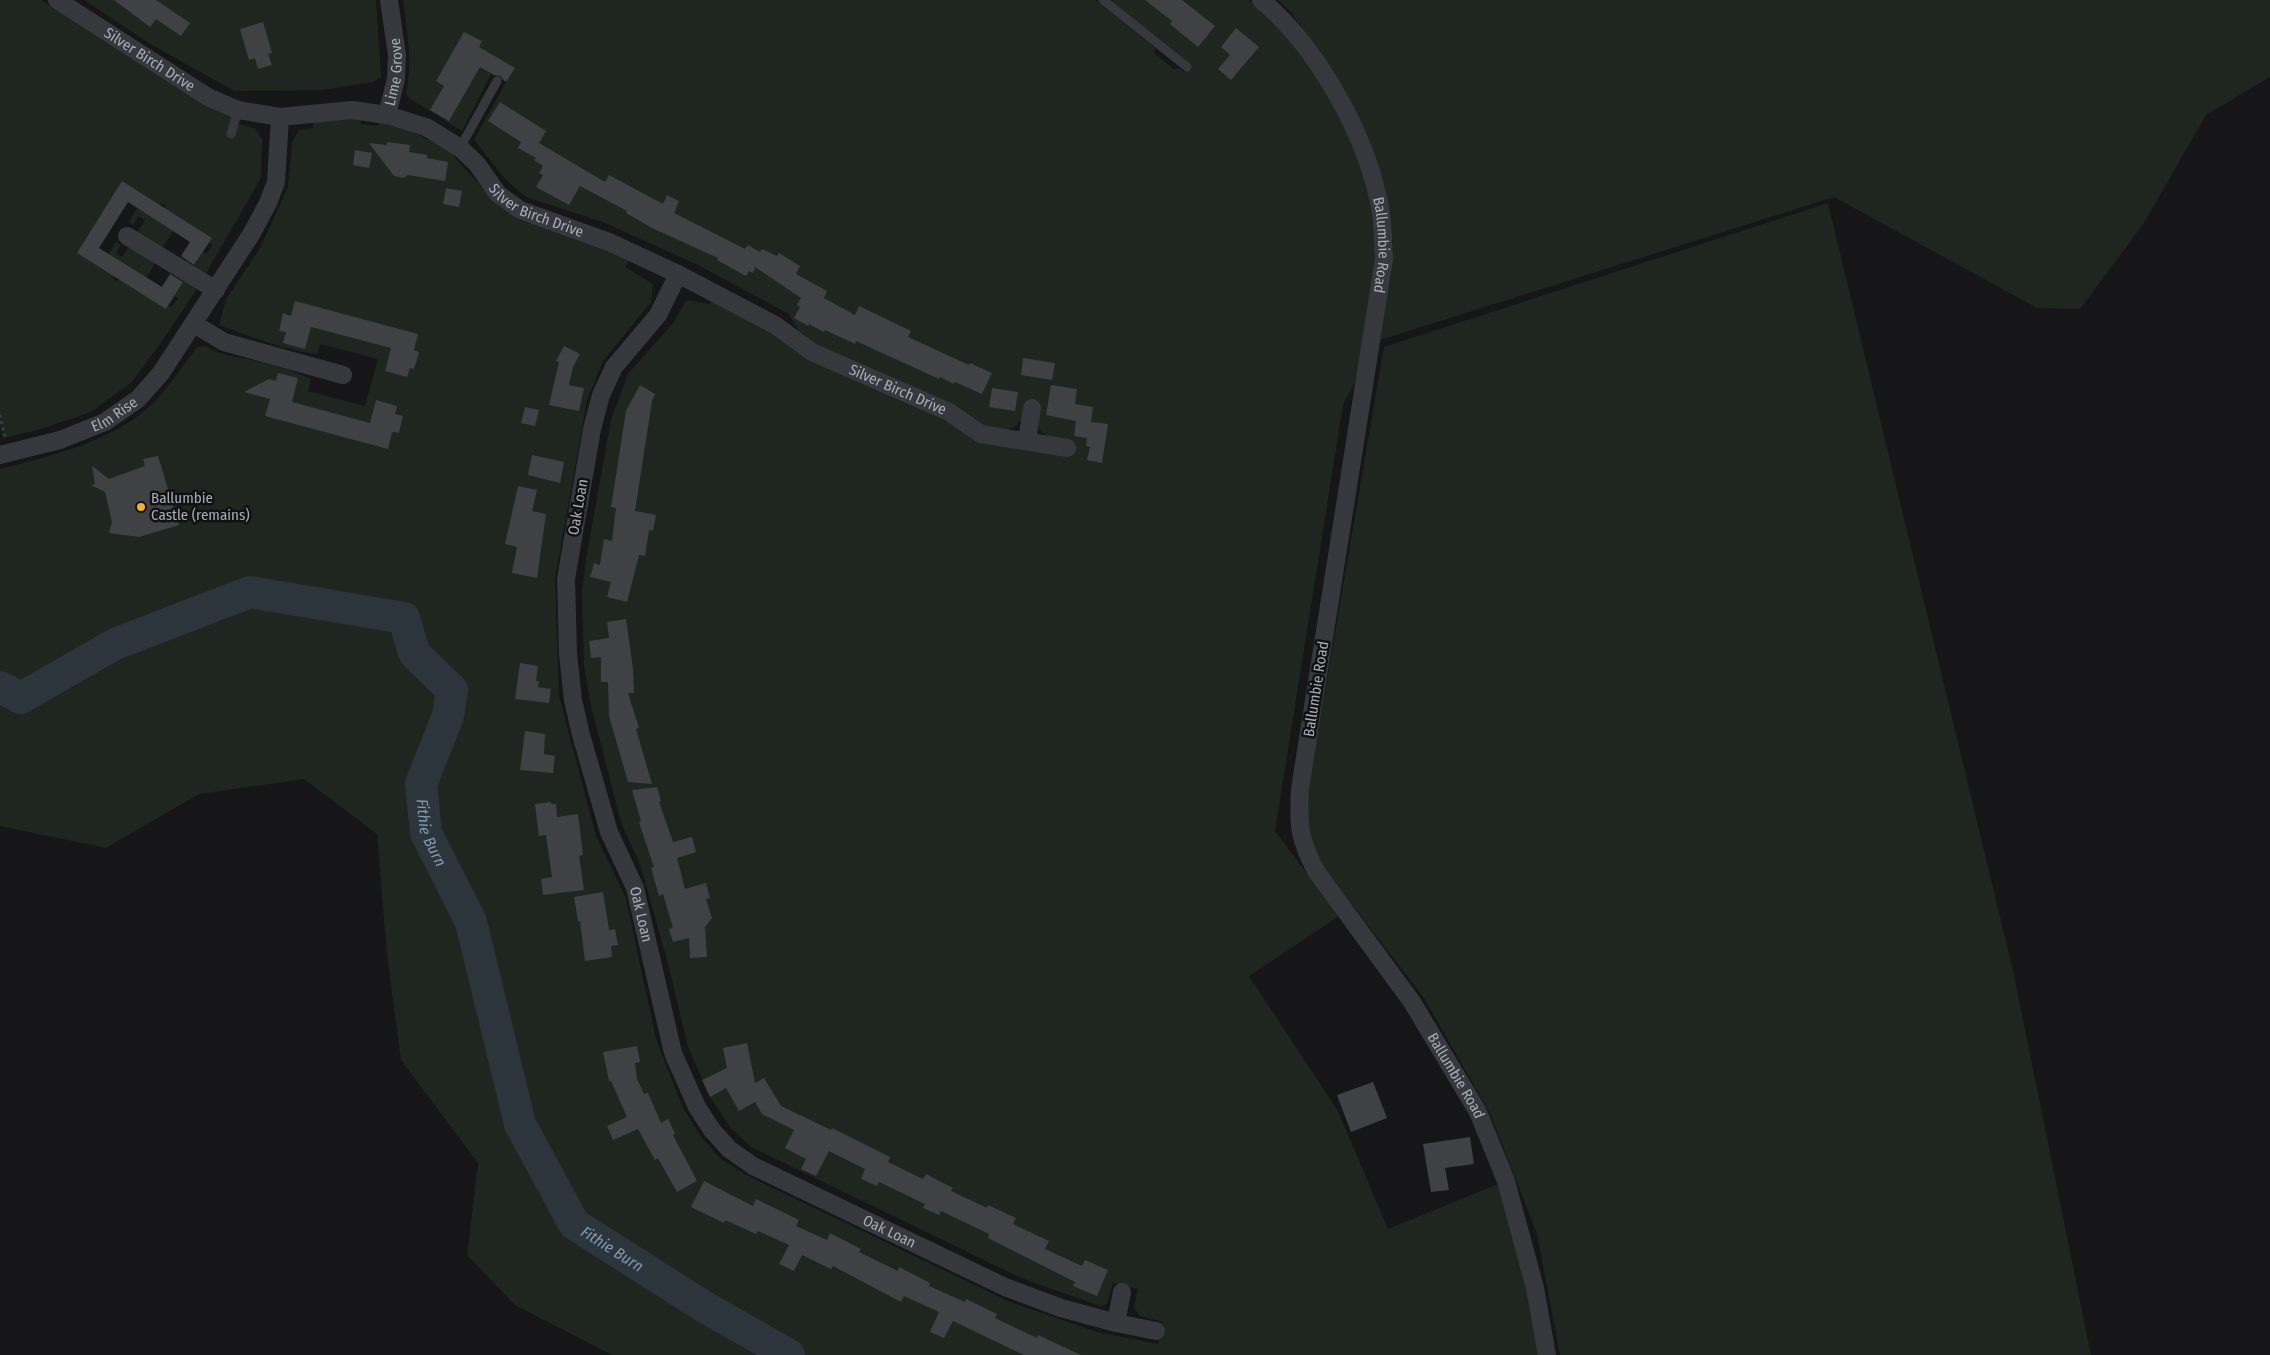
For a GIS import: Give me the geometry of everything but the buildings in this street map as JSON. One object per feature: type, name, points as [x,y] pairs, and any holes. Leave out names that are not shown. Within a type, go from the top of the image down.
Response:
[{"type":"street","name":"Silver Birch Drive","points":[[56,0],[208,97],[238,110],[280,117],[352,110],[387,115],[426,127],[460,148],[477,164],[498,194],[520,210],[609,242],[678,274],[775,325],[812,352],[948,412],[981,434],[1067,448]]},
{"type":"street","name":"Lime Grove","points":[[387,115],[396,79],[397,55],[389,0]]},
{"type":"street","name":"Ballumbie Road","points":[[1261,0],[1274,10],[1306,47],[1339,99],[1363,148],[1381,212],[1384,258],[1300,789],[1298,824],[1304,848],[1316,871],[1412,1002],[1478,1112],[1506,1181],[1534,1288],[1547,1355]]},
{"type":"street","name":"Elm Rise","points":[[4,454],[60,440],[105,422],[138,399],[161,373],[252,233],[276,182],[280,117]]},
{"type":"street","points":[[127,236],[216,290]]},
{"type":"street","name":"Oak Loan","points":[[678,274],[658,315],[614,367],[601,396],[592,429],[566,579],[568,654],[573,700],[608,832],[635,888],[673,1053],[697,1107],[712,1130],[729,1149],[753,1166],[1005,1287],[1061,1308],[1116,1323],[1156,1331]]},
{"type":"street","points":[[194,324],[224,342],[343,375]]},
{"type":"street","points":[[1027,441],[1032,408]]},
{"type":"street","points":[[1116,1323],[1122,1292]]},
{"type":"lane","points":[[1103,0],[1187,67]]},
{"type":"lane","points":[[460,148],[498,81]]},
{"type":"lane","points":[[232,134],[238,110]]},
{"type":"path","points":[[0,415],[4,454]]},
{"type":"shaded area","points":[[0,0],[41,0],[203,103],[231,116],[231,121],[256,129],[262,139],[261,178],[204,277],[180,262],[180,257],[194,266],[203,252],[207,254],[212,245],[209,242],[211,238],[165,208],[166,206],[161,203],[160,205],[122,182],[78,253],[114,276],[113,278],[117,281],[119,279],[171,307],[178,298],[174,296],[183,281],[171,273],[175,270],[199,286],[132,382],[91,412],[34,431],[3,438],[0,425]]},
{"type":"shaded area","points":[[84,0],[376,0],[381,77],[373,82],[323,90],[234,91],[147,42]]},
{"type":"shaded area","points":[[403,0],[1095,0],[1155,48],[1154,53],[1174,69],[1179,68],[1184,72],[1190,65],[1110,0],[1249,0],[1329,66],[1291,12],[1278,0],[2270,0],[2270,77],[2206,115],[2144,223],[2080,309],[2037,308],[1834,197],[1377,341],[1343,405],[1275,831],[1339,916],[1249,976],[1338,1111],[1388,1229],[1498,1184],[1527,1290],[1539,1355],[612,1355],[515,1305],[467,1255],[478,1163],[401,1060],[387,955],[377,834],[304,779],[199,794],[106,848],[0,826],[0,469],[82,445],[101,437],[138,416],[160,396],[197,347],[206,346],[221,353],[296,372],[311,379],[308,391],[365,406],[378,359],[320,344],[317,354],[304,352],[219,325],[226,299],[260,248],[288,187],[292,142],[299,130],[313,128],[313,121],[360,119],[361,124],[377,126],[381,121],[407,129],[454,153],[455,158],[499,206],[519,220],[596,245],[629,261],[625,267],[653,284],[651,302],[603,361],[587,400],[555,579],[559,696],[596,836],[626,898],[656,1039],[683,1108],[702,1138],[721,1159],[746,1175],[1010,1302],[1097,1332],[1158,1344],[1163,1322],[1140,1316],[1134,1308],[1138,1289],[1113,1283],[1107,1304],[1100,1306],[1021,1278],[751,1147],[730,1127],[710,1097],[688,1047],[667,960],[641,867],[621,822],[591,706],[584,667],[582,592],[586,559],[611,420],[628,374],[674,322],[686,300],[710,304],[713,299],[795,344],[806,358],[946,418],[979,440],[1048,437],[1039,430],[1038,408],[1023,407],[1022,419],[1015,427],[1003,431],[977,423],[951,404],[802,338],[789,314],[698,265],[603,222],[526,197],[506,180],[474,140],[506,82],[491,74],[462,131],[409,98],[406,93],[409,70],[409,46]]},
{"type":"shaded area","points":[[1828,203],[2014,975],[2091,1355],[1560,1355],[1537,1234],[1490,1113],[1424,998],[1322,865],[1307,830],[1308,791],[1384,347]]},
{"type":"shaded area","points":[[137,208],[173,231],[163,247],[159,248],[139,236],[138,232],[145,220],[138,216],[133,225],[129,222]]},
{"type":"shaded area","points":[[116,242],[121,245],[116,253],[122,257],[129,247],[134,245],[155,263],[146,278],[108,254]]},
{"type":"waterway","name":"Fithie Burn","points":[[0,687],[21,698],[115,644],[250,592],[404,618],[414,653],[452,690],[448,716],[421,784],[426,833],[471,922],[520,1124],[574,1224],[703,1306],[789,1355]]},
{"type":"place","name":"Ballumbie Castle (remains)","points":[[141,507]]}]
